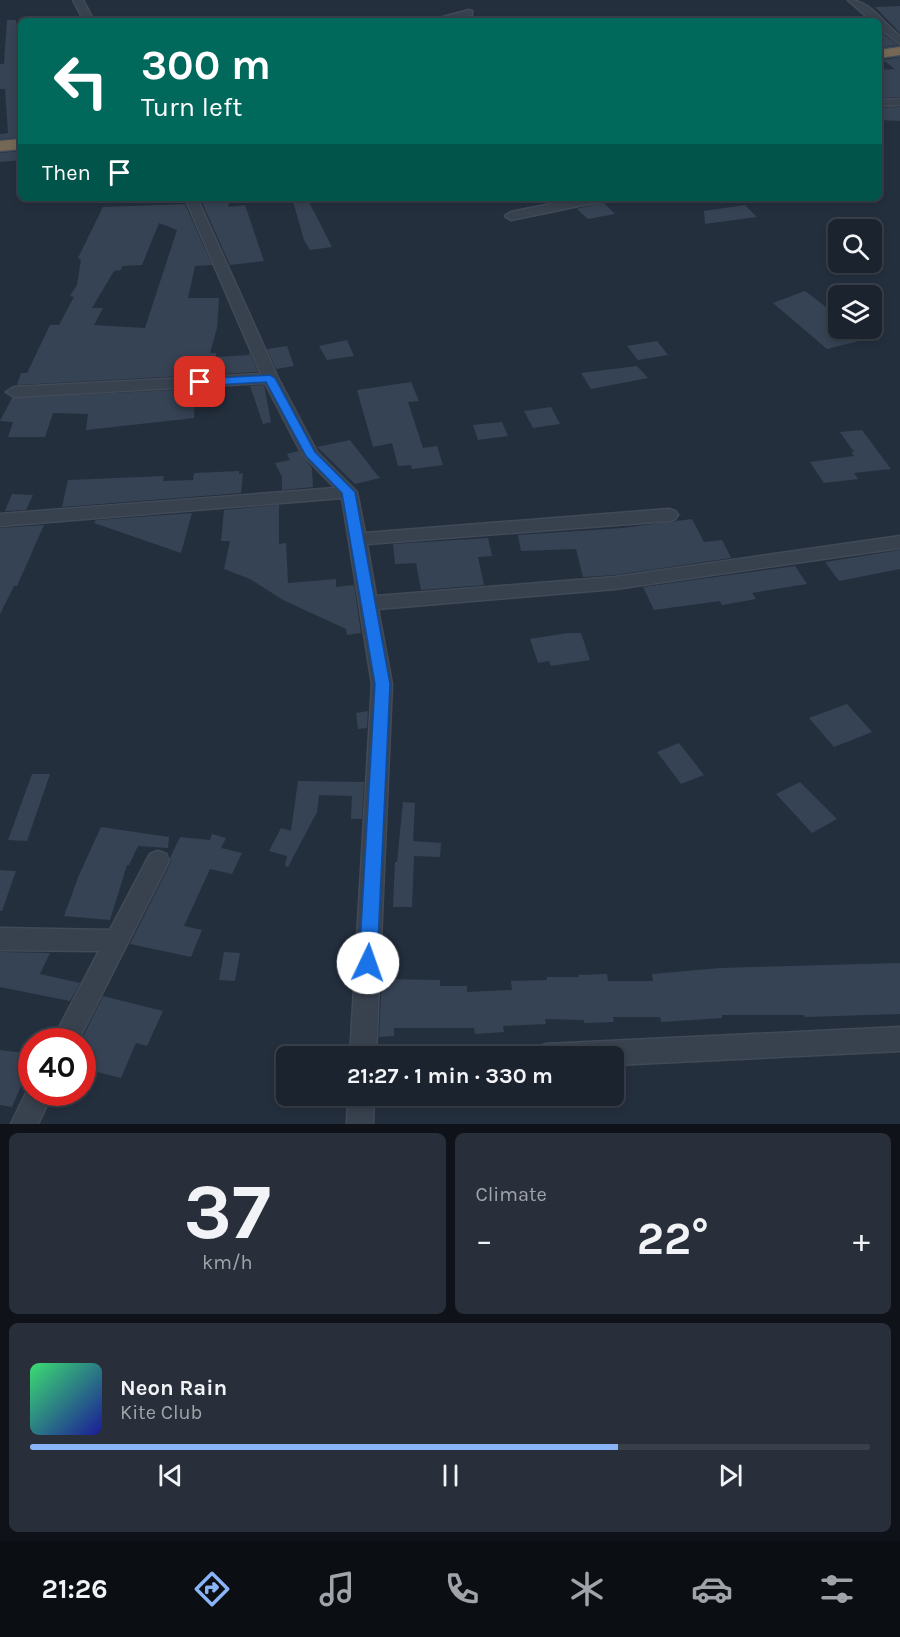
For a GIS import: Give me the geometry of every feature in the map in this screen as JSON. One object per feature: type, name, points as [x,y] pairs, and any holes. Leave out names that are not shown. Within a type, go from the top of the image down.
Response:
[{"type":"highway","points":[[882,54],[900,51]]},
{"type":"highway","points":[[0,146],[18,144]]},
{"type":"street","points":[[78,0],[87,18]]},
{"type":"street","points":[[853,0],[867,8],[876,18]]},
{"type":"street","points":[[448,18],[469,14]]},
{"type":"street","points":[[882,25],[900,41]]},
{"type":"street","points":[[882,103],[900,102]]},
{"type":"street","points":[[192,201],[270,378],[310,453],[349,492],[370,603],[382,684],[364,1046]]},
{"type":"street","points":[[511,216],[572,201]]},
{"type":"street","points":[[14,392],[270,378]]},
{"type":"street","points":[[0,520],[349,492]]},
{"type":"street","points":[[357,539],[669,515]]},
{"type":"street","points":[[370,603],[615,583],[900,542]]},
{"type":"street","points":[[72,1028],[158,861]]},
{"type":"street","points":[[0,939],[115,941]]},
{"type":"street","points":[[624,1052],[900,1039]]},
{"type":"street","points":[[24,1124],[33,1106]]},
{"type":"street","points":[[360,1124],[361,1106]]},
{"type":"building","points":[[900,6],[900,33],[875,7]]},
{"type":"building","points":[[7,20],[16,20],[16,27],[18,27],[18,137],[0,139],[0,134],[8,133],[5,89],[0,89],[0,64],[4,64]]},
{"type":"building","points":[[882,33],[898,45],[882,48]]},
{"type":"building","points":[[900,57],[900,97],[882,98],[882,70],[895,69],[883,60]]},
{"type":"building","points":[[900,107],[900,121],[882,120],[882,108]]},
{"type":"building","points":[[18,151],[18,160],[0,162],[0,153]]},
{"type":"building","points":[[201,201],[229,201],[228,207],[245,205],[264,261],[230,265]]},
{"type":"building","points":[[293,201],[309,201],[332,247],[310,250],[304,240]]},
{"type":"building","points":[[603,202],[615,214],[588,219],[577,209]]},
{"type":"building","points":[[185,204],[212,265],[195,266],[188,298],[219,298],[217,328],[210,353],[216,353],[216,357],[249,355],[249,351],[258,372],[17,385],[21,373],[27,373],[50,325],[59,325],[74,297],[70,296],[77,285],[81,260],[78,258],[103,207]],"holes":[[[159,223],[177,230],[145,328],[94,325],[103,308],[92,308],[114,271],[121,270],[122,266],[142,265]]]},
{"type":"building","points":[[745,205],[757,217],[705,224],[704,211]]},
{"type":"building","points":[[805,291],[828,308],[828,339],[867,339],[827,349],[773,303]]},
{"type":"building","points":[[347,340],[354,356],[327,360],[319,346]]},
{"type":"building","points":[[657,341],[668,355],[638,360],[627,346]]},
{"type":"building","points":[[287,346],[294,366],[276,369],[267,349]]},
{"type":"building","points":[[637,366],[648,378],[591,389],[581,373]]},
{"type":"building","points":[[411,382],[419,401],[408,402],[423,448],[437,446],[443,465],[412,469],[411,465],[398,466],[392,443],[373,447],[357,390]]},
{"type":"building","points":[[264,385],[271,422],[263,424],[250,386]]},
{"type":"building","points":[[195,389],[194,418],[86,430],[88,414],[53,413],[45,437],[8,437],[13,422],[0,421],[12,398]]},
{"type":"building","points":[[551,407],[560,424],[533,428],[524,411]]},
{"type":"building","points":[[502,422],[508,436],[478,440],[473,425]]},
{"type":"building","points":[[862,430],[891,469],[854,473],[858,479],[824,483],[810,462],[854,456],[851,452],[854,452],[840,432]]},
{"type":"building","points":[[350,440],[380,478],[355,484],[317,447]]},
{"type":"building","points":[[298,451],[312,468],[313,487],[282,490],[282,477],[275,463],[290,460],[287,454]]},
{"type":"building","points":[[239,471],[239,474],[243,473],[241,493],[62,507],[68,480],[164,476],[163,481],[193,480],[194,473]]},
{"type":"building","points":[[12,494],[33,495],[26,510],[5,511]]},
{"type":"building","points":[[279,505],[279,544],[286,543],[288,583],[336,579],[336,587],[354,585],[361,633],[347,635],[346,629],[283,600],[250,579],[224,569],[230,541],[221,541],[224,510]]},
{"type":"building","points":[[192,513],[181,553],[94,523],[96,520]]},
{"type":"building","points":[[692,519],[704,542],[722,540],[731,558],[615,575],[583,577],[576,549],[521,551],[518,535],[622,528]]},
{"type":"building","points":[[44,525],[17,586],[14,586],[0,614],[0,528]]},
{"type":"building","points":[[488,538],[492,556],[478,557],[484,585],[421,590],[416,563],[395,564],[393,544]]},
{"type":"building","points":[[900,550],[900,569],[839,581],[825,562]]},
{"type":"building","points":[[795,566],[807,584],[752,593],[756,599],[722,605],[720,601],[654,610],[643,587]]},
{"type":"building","points":[[581,633],[590,660],[551,666],[549,661],[538,663],[530,639]]},
{"type":"building","points":[[847,704],[872,732],[834,747],[809,718]]},
{"type":"building","points":[[368,711],[367,728],[358,729],[356,713]]},
{"type":"building","points":[[679,743],[704,775],[681,784],[657,752]]},
{"type":"building","points":[[32,774],[50,774],[27,841],[8,840]]},
{"type":"building","points":[[298,781],[364,782],[362,819],[351,819],[352,796],[319,795],[317,812],[288,867],[285,866],[287,856],[269,851],[281,828],[291,831]]},
{"type":"building","points":[[800,782],[837,819],[812,833],[776,794]]},
{"type":"building","points":[[403,802],[415,803],[413,841],[441,843],[440,857],[414,856],[412,907],[393,907],[395,862],[397,862]]},
{"type":"building","points":[[101,827],[169,837],[168,848],[138,846],[127,865],[110,920],[64,916],[79,875]]},
{"type":"building","points":[[212,834],[226,838],[221,848],[242,853],[232,874],[210,869],[184,926],[202,930],[191,957],[130,944],[171,862],[170,858],[180,837],[210,840]]},
{"type":"building","points":[[0,870],[16,871],[2,911],[0,911]]},
{"type":"building","points":[[0,952],[50,953],[40,974],[80,983],[70,1001],[0,987]]},
{"type":"building","points":[[224,952],[240,953],[235,981],[219,980]]},
{"type":"building","points":[[900,963],[900,1014],[805,1017],[804,1015],[722,1015],[722,1018],[661,1022],[660,1017],[613,1017],[614,1022],[584,1023],[584,1020],[545,1019],[546,1024],[503,1026],[504,1032],[475,1034],[474,1028],[394,1028],[394,1036],[379,1037],[382,979],[440,980],[440,986],[467,986],[467,992],[512,990],[511,981],[547,980],[547,977],[607,974],[608,981],[653,981],[652,974],[720,968]]},
{"type":"building","points":[[103,996],[163,1011],[147,1046],[136,1043],[121,1078],[97,1072],[96,1074],[96,1028],[87,1028]]},
{"type":"building","points":[[0,1050],[18,1052],[18,1093],[12,1107],[0,1105]]},
{"type":"route","points":[[200,382],[270,378],[310,453],[349,492],[370,603],[382,684],[368,963]]}]
